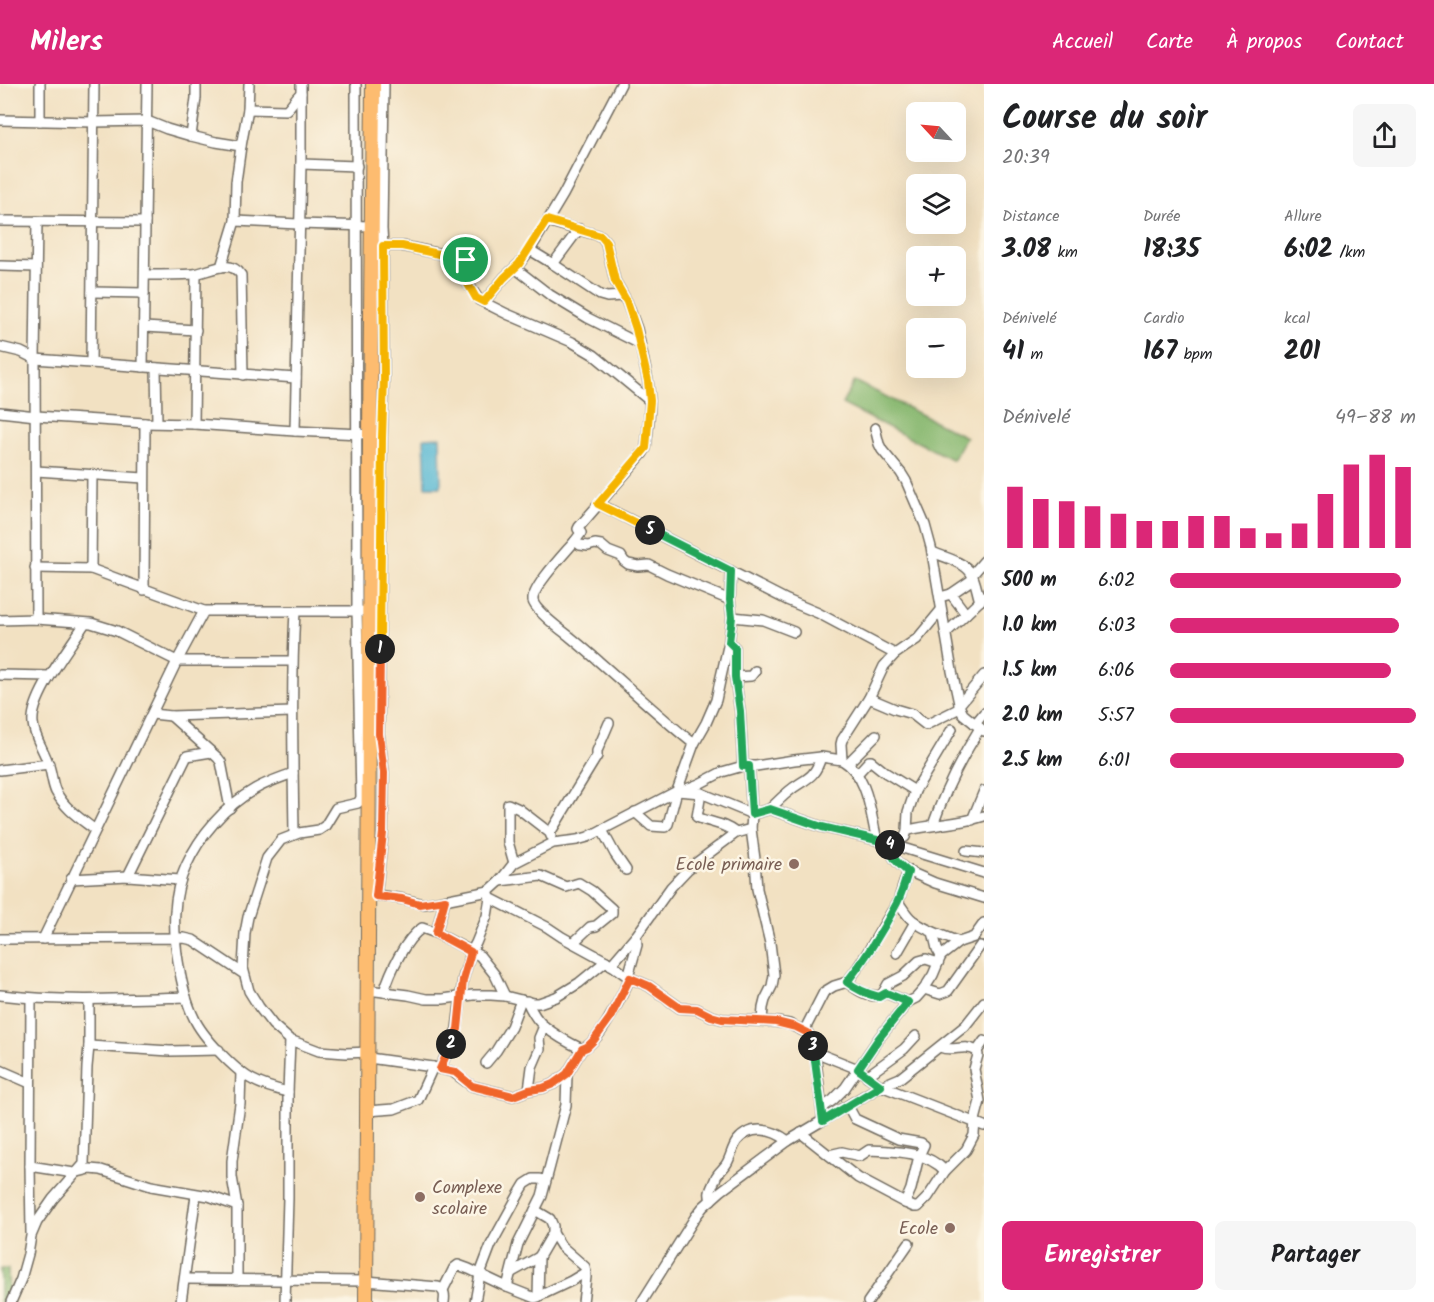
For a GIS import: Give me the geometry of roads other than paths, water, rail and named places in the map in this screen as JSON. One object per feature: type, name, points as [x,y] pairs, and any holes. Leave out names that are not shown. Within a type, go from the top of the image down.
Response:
[{"type":"highway","points":[[366,1302],[368,990],[372,895],[363,611],[364,435],[373,84]]},
{"type":"street","points":[[40,84],[40,122]]},
{"type":"street","points":[[91,363],[94,84]]},
{"type":"street","points":[[143,367],[147,84]]},
{"type":"street","points":[[191,136],[196,84]]},
{"type":"street","points":[[221,267],[235,220],[236,182],[249,109],[249,84]]},
{"type":"street","points":[[0,412],[145,423],[364,435],[356,226],[356,84]]},
{"type":"street","points":[[384,84],[381,229],[384,378],[379,734],[384,773],[383,823],[372,895],[420,904],[490,895],[629,977],[649,986],[680,1008],[697,1009],[722,1019],[789,1024],[808,1033],[815,1052],[823,1121]]},
{"type":"street","points":[[484,302],[530,250],[563,195],[621,84]]},
{"type":"street","points":[[249,109],[286,110],[301,88]]},
{"type":"street","points":[[295,431],[301,88]]},
{"type":"street","points":[[0,120],[147,121],[191,136],[241,146]]},
{"type":"street","points":[[301,164],[357,166]]},
{"type":"street","points":[[235,220],[371,226]]},
{"type":"street","points":[[547,220],[601,236],[606,242],[615,281],[632,314],[648,381],[650,401],[646,448],[579,527],[578,530],[581,533],[538,586],[533,596],[535,605],[553,624],[694,744]]},
{"type":"street","points":[[0,221],[145,222]]},
{"type":"street","points":[[36,619],[37,221]]},
{"type":"street","points":[[553,264],[579,229]]},
{"type":"street","points":[[383,246],[402,246],[466,260],[465,279],[476,298],[572,342],[594,355],[650,401]]},
{"type":"street","points":[[530,250],[600,295],[623,296]]},
{"type":"street","points":[[0,266],[36,267]]},
{"type":"street","points":[[145,275],[196,274],[215,267],[237,270],[241,275],[243,375]]},
{"type":"street","points":[[515,268],[550,295],[588,318],[639,344]]},
{"type":"street","points":[[194,424],[196,274]]},
{"type":"street","points":[[92,292],[144,293]]},
{"type":"street","points":[[144,327],[196,330]]},
{"type":"street","points":[[0,347],[21,352],[35,359],[296,378]]},
{"type":"street","points":[[156,368],[157,423]]},
{"type":"street","points":[[144,590],[145,423]]},
{"type":"street","points":[[875,428],[882,450],[901,472],[925,525],[960,707],[963,714],[979,728]]},
{"type":"street","points":[[36,471],[144,478]]},
{"type":"street","points":[[91,569],[92,475]]},
{"type":"street","points":[[598,504],[895,654]]},
{"type":"street","points":[[575,541],[588,546],[601,545],[608,551],[621,556],[625,562],[638,566],[649,565],[730,600]]},
{"type":"street","points":[[932,552],[965,568],[973,577],[981,603],[946,633]]},
{"type":"street","points":[[940,597],[951,594],[973,577],[984,561]]},
{"type":"street","points":[[35,568],[91,569],[204,611],[363,611],[361,798],[358,803],[336,808],[325,826],[319,830],[294,834],[281,840],[267,858],[248,916],[243,959],[249,991],[273,1025],[290,1040],[319,1051],[369,1055],[455,1072],[472,1086],[517,1096],[529,1090],[553,1084],[567,1074],[582,1049],[594,1040],[610,1018],[629,977],[638,945],[636,936]]},
{"type":"street","points":[[635,812],[651,826],[665,827],[668,824],[694,744],[716,700],[732,617],[731,571]]},
{"type":"street","points":[[951,594],[966,614]]},
{"type":"street","points":[[877,840],[867,793],[857,774],[845,762],[842,740],[869,698],[884,666],[895,654],[917,639],[941,610]]},
{"type":"street","points":[[43,939],[177,661],[204,611]]},
{"type":"street","points":[[294,834],[292,661],[295,611]]},
{"type":"street","points":[[732,617],[763,620],[794,632]]},
{"type":"street","points":[[0,620],[36,619],[99,625],[117,631],[177,661],[292,661]]},
{"type":"street","points":[[85,622],[50,676],[37,703],[32,722],[34,732],[49,764],[56,792],[70,811],[95,830]]},
{"type":"street","points":[[729,642],[735,648],[735,677],[752,814],[751,829],[757,889],[770,943],[774,975],[772,986],[765,1000],[762,1021]]},
{"type":"street","points":[[735,677],[751,676],[755,671]]},
{"type":"street","points":[[0,675],[50,676]]},
{"type":"street","points":[[869,698],[912,714],[926,725],[960,707],[984,675]]},
{"type":"street","points":[[152,714],[171,716],[292,712]]},
{"type":"street","points":[[933,825],[944,793],[979,728],[984,713]]},
{"type":"street","points":[[171,716],[221,762],[230,808]]},
{"type":"street","points":[[367,1110],[394,1109],[419,1099],[457,1030],[463,980],[471,952],[487,916],[490,895],[514,863],[551,838],[597,756],[609,723]]},
{"type":"street","points":[[892,845],[906,837],[908,812],[915,791],[952,729]]},
{"type":"street","points":[[845,762],[876,735]]},
{"type":"street","points":[[128,876],[187,756],[211,752]]},
{"type":"street","points":[[679,791],[701,793],[752,814],[770,809],[788,791],[811,777],[821,757]]},
{"type":"street","points":[[514,863],[508,842],[508,804],[519,809],[551,838],[577,840],[588,837],[635,812],[722,772],[746,766],[821,757],[845,762]]},
{"type":"street","points":[[857,774],[871,761],[915,791]]},
{"type":"street","points":[[0,770],[49,764]]},
{"type":"street","points":[[288,1092],[270,1088],[250,1079],[219,1050],[196,1023],[186,997],[175,938],[174,915],[180,880],[200,841],[237,801],[256,788],[293,773]]},
{"type":"street","points":[[972,820],[984,791]]},
{"type":"street","points":[[701,793],[697,818],[720,824],[735,833]]},
{"type":"street","points":[[770,809],[822,827],[877,840],[984,873]]},
{"type":"street","points":[[907,831],[984,816]]},
{"type":"street","points":[[368,990],[426,999],[479,994],[505,996],[539,1003],[556,997],[608,963],[636,936],[688,869],[735,833],[751,829]]},
{"type":"street","points":[[602,830],[626,870]]},
{"type":"street","points":[[892,845],[891,851],[895,859],[908,872],[984,898]]},
{"type":"street","points":[[966,852],[984,853]]},
{"type":"street","points":[[804,1031],[824,992],[847,982],[872,947],[898,902],[908,872]]},
{"type":"street","points":[[71,879],[128,876],[180,880]]},
{"type":"street","points":[[500,880],[537,876],[545,877],[567,887],[579,883],[592,891],[612,909],[612,913],[596,926],[590,927],[573,943]]},
{"type":"street","points":[[436,933],[445,900]]},
{"type":"street","points":[[898,902],[915,922],[959,942]]},
{"type":"street","points":[[897,953],[915,922]]},
{"type":"street","points":[[822,1108],[845,1088],[879,1038],[908,1002],[916,999],[924,989],[940,960],[959,942],[974,937],[984,923]]},
{"type":"street","points":[[384,992],[391,972],[404,949],[422,928],[480,956],[495,975],[505,996]]},
{"type":"street","points":[[933,932],[940,960]]},
{"type":"street","points":[[924,989],[940,994],[948,991],[982,948],[974,937]]},
{"type":"street","points":[[0,939],[175,938],[193,940],[244,974]]},
{"type":"street","points":[[882,995],[891,982],[903,976],[919,961],[940,960]]},
{"type":"street","points":[[847,982],[860,991],[872,995],[879,997],[886,993],[908,1002]]},
{"type":"street","points":[[0,995],[31,999],[89,1000],[186,997]]},
{"type":"street","points":[[11,1302],[21,1280],[31,1236],[31,999]]},
{"type":"street","points":[[31,1236],[45,1209],[84,1164],[89,1000]]},
{"type":"street","points":[[524,1001],[543,1026],[582,1049]]},
{"type":"street","points":[[486,1063],[496,1051],[524,1001]]},
{"type":"street","points":[[642,1302],[696,1216],[711,1200],[788,1141],[881,1086],[897,1080],[966,1026],[984,1002]]},
{"type":"street","points":[[529,1090],[532,1066],[540,1048],[538,1038],[543,1026]]},
{"type":"street","points":[[867,1076],[904,1049],[916,1036]]},
{"type":"street","points":[[285,1302],[290,1040]]},
{"type":"street","points":[[801,1133],[858,1178],[905,1203],[915,1207],[920,1205],[945,1171],[970,1144],[980,1124],[980,1101],[974,1070],[984,1041]]},
{"type":"street","points":[[89,1046],[170,1051],[219,1050]]},
{"type":"street","points":[[940,1047],[947,1050],[968,1047],[979,1057]]},
{"type":"street","points":[[815,1052],[858,1069],[881,1086],[980,1124]]},
{"type":"street","points":[[0,1070],[30,1083]]},
{"type":"street","points":[[237,1280],[237,1206],[232,1161],[240,1104],[241,1072]]},
{"type":"street","points":[[507,1287],[518,1244],[542,1196],[566,1105],[567,1074]]},
{"type":"street","points":[[848,1106],[855,1119],[898,1139],[923,1144],[924,1147],[919,1156],[905,1203]]},
{"type":"street","points":[[711,1200],[709,1194],[717,1175],[727,1164],[735,1144],[741,1137],[762,1129],[775,1132],[788,1141]]},
{"type":"street","points":[[829,1155],[842,1152],[860,1156],[871,1150],[919,1156],[935,1163],[945,1171]]},
{"type":"street","points":[[30,1167],[74,1173],[90,1169],[101,1170],[151,1186],[209,1196],[237,1206]]},
{"type":"street","points":[[475,1302],[480,1274],[493,1240],[523,1187],[533,1179],[545,1181]]},
{"type":"street","points":[[181,1302],[196,1195]]},
{"type":"street","points":[[535,1210],[551,1221],[553,1233],[561,1246],[584,1266],[586,1272],[583,1302]]},
{"type":"street","points":[[537,1299],[539,1257],[553,1233]]},
{"type":"street","points":[[868,1302],[909,1243]]},
{"type":"street","points":[[512,1272],[539,1257]]},
{"type":"street","points":[[443,1290],[454,1268],[458,1265],[537,1299],[586,1272]]},
{"type":"street","points":[[185,1279],[366,1281],[438,1287],[445,1294],[444,1302]]},
{"type":"water","points":[[440,437],[441,487],[426,487],[424,438]]},
{"type":"place","name":"Ecole primaire","points":[[794,864]]},
{"type":"place","name":"Complexe scolaire","points":[[420,1197]]},
{"type":"place","name":"Ecole","points":[[950,1228]]}]
